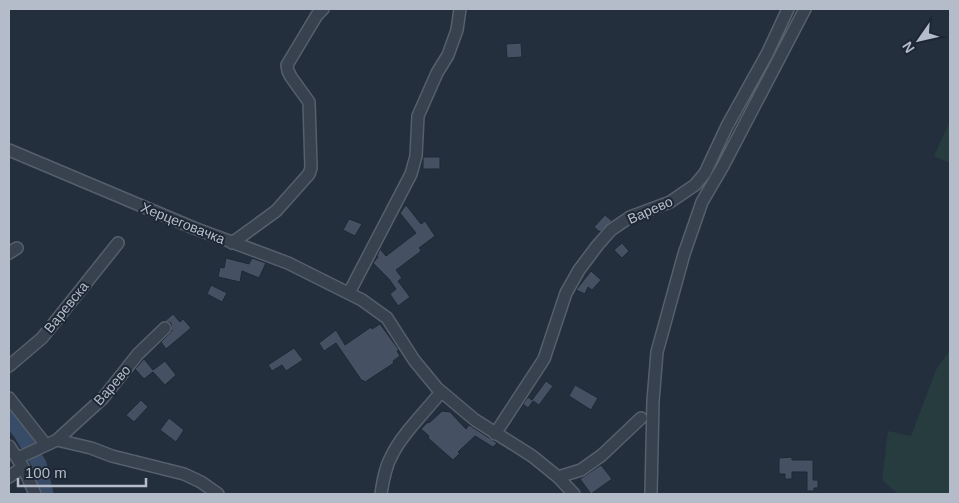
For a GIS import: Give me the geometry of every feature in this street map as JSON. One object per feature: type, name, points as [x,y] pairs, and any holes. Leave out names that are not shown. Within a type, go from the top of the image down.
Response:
[{"type":"street","name":"Херцеговачка","points":[[9,150],[232,243],[276,211],[309,174],[311,168],[309,102],[291,77],[287,65],[317,15],[323,9]]},
{"type":"street","points":[[349,293],[411,174],[416,156],[418,116],[437,73],[448,55],[457,30],[460,9]]},
{"type":"street","name":"Варево","points":[[495,434],[544,360],[566,292],[578,270],[611,230],[630,217],[670,202],[695,185],[704,173],[727,126],[767,54],[788,9]]},
{"type":"street","points":[[651,494],[653,401],[658,352],[684,254],[702,202],[805,9]]},
{"type":"street","points":[[704,173],[714,181]]},
{"type":"street","name":"Варевска","points":[[9,366],[42,338],[118,243]]},
{"type":"street","points":[[232,243],[288,263],[362,300],[387,318],[425,375],[441,392],[475,420],[532,456],[558,477],[574,494]]},
{"type":"street","name":"Варево","points":[[9,477],[22,460],[43,446],[57,440],[103,398],[138,354],[165,328]]},
{"type":"street","points":[[381,494],[384,474],[391,456],[401,440],[441,392]]},
{"type":"street","points":[[9,398],[43,446]]},
{"type":"street","points":[[558,477],[581,470],[602,455],[641,418]]},
{"type":"street","points":[[57,440],[184,474],[201,482],[218,494]]},
{"type":"street","points":[[9,446],[22,460],[35,494]]},
{"type":"green space","points":[[950,121],[950,163],[934,156]]},
{"type":"green space","points":[[950,350],[950,494],[898,494],[882,480],[888,431],[911,436],[937,368]]},
{"type":"building","points":[[521,43],[522,57],[507,58],[506,44]]},
{"type":"building","points":[[423,157],[440,157],[440,169],[423,169]]},
{"type":"building","points":[[406,205],[421,224],[425,221],[435,236],[419,248],[420,252],[396,270],[402,278],[398,281],[410,297],[398,306],[390,294],[396,289],[373,263],[378,257],[380,249],[386,256],[416,233],[400,213]]},
{"type":"building","points":[[605,215],[612,221],[600,232],[594,227]]},
{"type":"building","points":[[349,219],[362,224],[355,236],[343,230]]},
{"type":"building","points":[[622,243],[629,251],[622,258],[614,250]]},
{"type":"building","points":[[226,258],[249,264],[252,258],[266,263],[259,278],[242,271],[240,282],[218,277],[220,267],[224,268]]},
{"type":"building","points":[[591,271],[601,280],[592,290],[588,287],[585,294],[576,290]]},
{"type":"building","points":[[211,285],[227,293],[222,302],[207,294]]},
{"type":"building","points":[[173,314],[180,322],[183,319],[191,328],[166,349],[161,342],[172,331],[171,323],[165,321]]},
{"type":"building","points":[[380,324],[399,350],[397,351],[400,356],[393,361],[394,363],[365,382],[362,381],[336,343],[324,351],[319,343],[336,330],[345,345],[371,327],[372,329]]},
{"type":"building","points":[[294,348],[303,360],[286,371],[282,365],[272,371],[268,365]]},
{"type":"building","points":[[144,359],[153,370],[165,361],[176,375],[165,385],[153,372],[144,379],[135,369]]},
{"type":"building","points":[[546,381],[553,386],[539,405],[533,401],[528,408],[523,404],[528,397],[532,400]]},
{"type":"building","points":[[575,385],[598,398],[591,410],[569,396]]},
{"type":"building","points":[[141,400],[148,407],[134,422],[126,415]]},
{"type":"building","points":[[442,411],[450,412],[466,429],[469,425],[497,443],[493,447],[475,436],[458,452],[460,453],[453,460],[428,438],[429,436],[421,429]]},
{"type":"building","points":[[169,418],[184,430],[176,442],[160,430]]},
{"type":"building","points":[[792,457],[792,460],[813,460],[813,480],[818,480],[818,488],[814,488],[814,491],[807,491],[807,472],[792,472],[792,479],[785,479],[785,474],[779,474],[779,458]]},
{"type":"building","points":[[601,465],[612,479],[591,494],[580,479]]},
{"type":"waterway","points":[[9,418],[20,432],[39,464],[46,494]]}]
